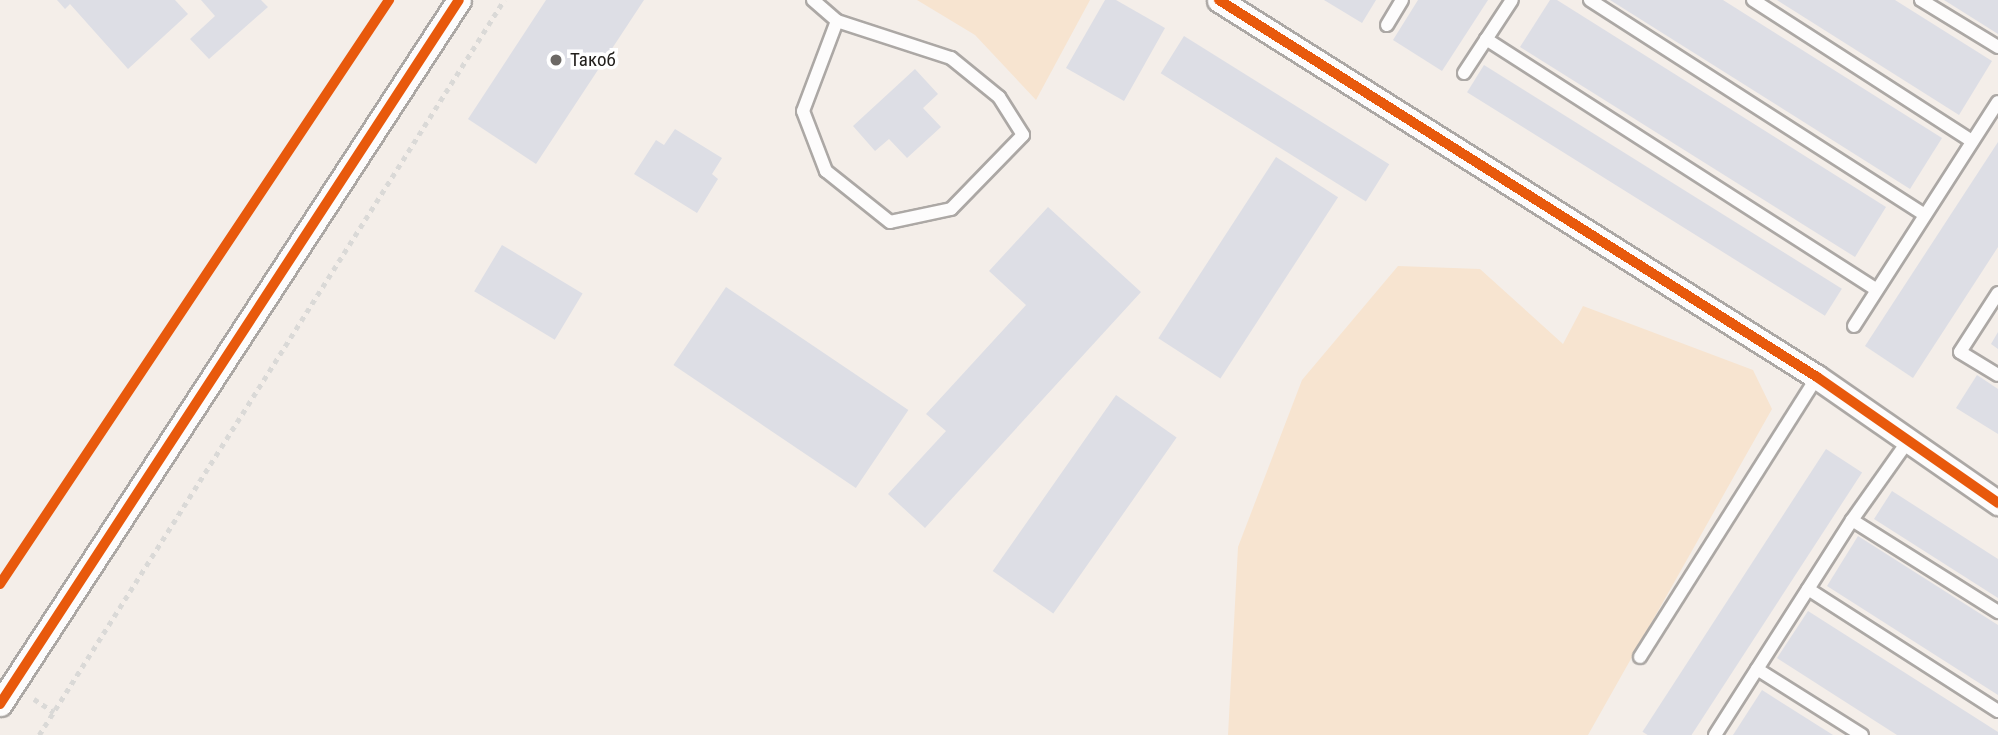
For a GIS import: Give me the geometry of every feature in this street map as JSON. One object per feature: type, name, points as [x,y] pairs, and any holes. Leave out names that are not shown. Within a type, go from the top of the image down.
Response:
[{"type":"street","points":[[0,704],[459,0]]},
{"type":"street","points":[[1219,0],[1817,377],[1998,503]]},
{"type":"lane","points":[[813,0],[837,20],[951,58],[999,97],[1023,135],[951,209],[890,222],[826,171],[803,111],[837,20]]},
{"type":"lane","points":[[1387,25],[1402,0]]},
{"type":"lane","points":[[1464,73],[1512,0]]},
{"type":"lane","points":[[1590,0],[1925,215]]},
{"type":"lane","points":[[1753,0],[1972,141]]},
{"type":"lane","points":[[1921,0],[1998,47]]},
{"type":"lane","points":[[1486,39],[1877,289]]},
{"type":"lane","points":[[1854,326],[1998,102]]},
{"type":"lane","points":[[1998,293],[1960,352],[1998,375]]},
{"type":"lane","points":[[1640,657],[1817,377]]},
{"type":"lane","points":[[1715,735],[1852,520],[1908,441]]},
{"type":"lane","points":[[1852,520],[1998,612]]},
{"type":"lane","points":[[1808,589],[1998,710]]},
{"type":"lane","points":[[1757,668],[1862,735]]},
{"type":"path","points":[[0,584],[389,0]]},
{"type":"path","points":[[39,735],[504,0]]},
{"type":"shaded area","points":[[917,0],[1090,0],[1036,100],[975,35]]},
{"type":"shaded area","points":[[1398,266],[1480,269],[1563,344],[1583,306],[1753,370],[1772,409],[1588,735],[1228,735],[1238,547],[1302,380]]},
{"type":"building","points":[[57,0],[175,0],[188,14],[128,69],[70,4],[65,9]]},
{"type":"building","points":[[201,0],[261,0],[268,7],[209,59],[190,39],[215,16]]},
{"type":"building","name":"Такоб","points":[[546,0],[644,0],[536,164],[468,119]]},
{"type":"building","points":[[1105,0],[1116,0],[1165,28],[1124,101],[1066,68]]},
{"type":"building","points":[[1324,0],[1376,0],[1362,23]]},
{"type":"building","points":[[1418,0],[1488,0],[1442,71],[1393,40]]},
{"type":"building","points":[[1550,0],[1557,0],[1886,207],[1855,257],[1520,47]]},
{"type":"building","points":[[1610,0],[1723,0],[1942,138],[1910,189]]},
{"type":"building","points":[[1777,0],[1895,0],[1992,61],[1959,115]]},
{"type":"building","points":[[1944,0],[1998,0],[1998,34]]},
{"type":"building","points":[[1184,36],[1389,164],[1366,202],[1161,73]]},
{"type":"building","points":[[1484,65],[1842,289],[1825,316],[1467,92]]},
{"type":"building","points":[[915,69],[938,94],[923,108],[941,127],[907,158],[889,139],[875,151],[853,126]]},
{"type":"building","points":[[675,129],[722,158],[712,174],[718,179],[697,213],[634,174],[656,140],[664,145]]},
{"type":"building","points":[[1998,142],[1998,247],[1913,378],[1865,346]]},
{"type":"building","points":[[1276,157],[1338,197],[1220,378],[1158,338]]},
{"type":"building","points":[[1048,207],[1141,292],[925,528],[888,494],[946,431],[926,414],[1026,305],[989,271]]},
{"type":"building","points":[[502,245],[583,293],[555,340],[474,291]]},
{"type":"building","points":[[726,287],[908,410],[856,488],[673,365]]},
{"type":"building","points":[[1998,332],[1998,349],[1991,344]]},
{"type":"building","points":[[1977,375],[1998,389],[1998,434],[1956,408]]},
{"type":"building","points":[[1116,395],[1177,437],[1053,614],[993,571]]},
{"type":"building","points":[[1826,449],[1862,472],[1692,735],[1648,735],[1642,732]]},
{"type":"building","points":[[1892,491],[1998,559],[1998,598],[1874,519]]},
{"type":"building","points":[[1858,536],[1998,625],[1998,695],[1827,586]]},
{"type":"building","points":[[1808,611],[1998,732],[1998,735],[1897,735],[1777,658]]},
{"type":"building","points":[[1762,690],[1833,735],[1733,735]]},
{"type":"cycle path","points":[[0,584],[389,0]]},
{"type":"cycle path","points":[[0,704],[459,0]]},
{"type":"cycle path","points":[[1219,0],[1817,377],[1998,503]]},
{"type":"place","name":"Такоб","points":[[556,60]]}]
